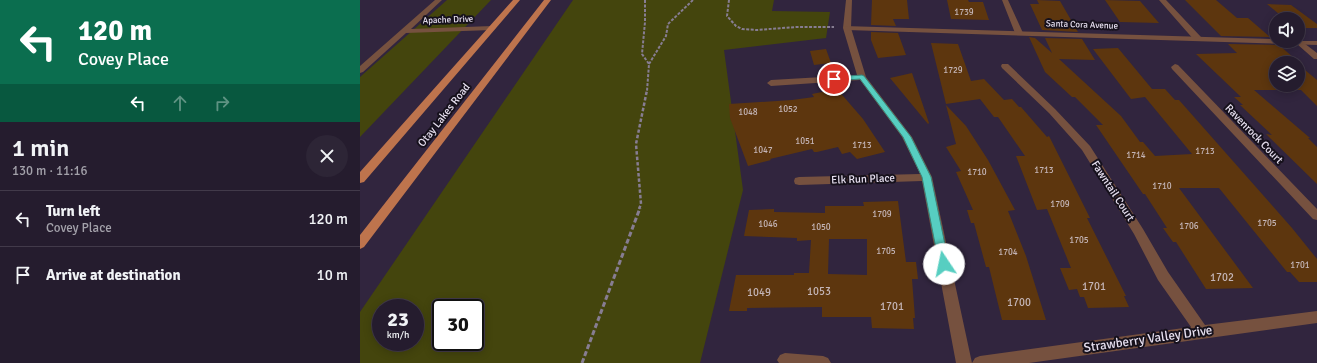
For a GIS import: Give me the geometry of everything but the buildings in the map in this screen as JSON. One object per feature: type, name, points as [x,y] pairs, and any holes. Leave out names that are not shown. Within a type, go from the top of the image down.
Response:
[{"type":"main road","name":"Otay Lakes Road","points":[[360,179],[517,0]]},
{"type":"main road","name":"Otay Lakes Road","points":[[360,244],[548,0]]},
{"type":"street","points":[[360,70],[439,0]]},
{"type":"street","points":[[849,0],[847,28],[862,77],[907,137],[927,177],[964,363]]},
{"type":"street","points":[[1005,0],[1019,33]]},
{"type":"street","points":[[1162,0],[1198,39]]},
{"type":"street","name":"Apache Drive","points":[[404,31],[492,28]]},
{"type":"street","name":"Santa Cora Avenue","points":[[847,28],[1269,41]]},
{"type":"street","name":"Santa Cora Avenue","points":[[1305,42],[1317,43]]},
{"type":"street","points":[[1305,46],[1317,57]]},
{"type":"street","name":"Fawntail Court","points":[[1005,66],[1052,111],[1086,148],[1139,232],[1163,276],[1202,332]]},
{"type":"street","name":"Ravenrock Court","points":[[1175,68],[1317,216]]},
{"type":"street","points":[[771,82],[862,77]]},
{"type":"street","name":"Elk Run Place","points":[[799,181],[927,177]]},
{"type":"street","name":"Strawberry Valley Drive","points":[[980,363],[1317,317]]},
{"type":"street","points":[[785,360],[823,363]]},
{"type":"path","points":[[645,0],[645,22],[642,54],[649,64]]},
{"type":"path","points":[[582,363],[641,204],[636,144],[648,87],[649,64],[666,36],[668,24],[693,0]]},
{"type":"path","points":[[729,0],[727,16],[736,26],[742,29],[757,30],[828,26],[847,28]]},
{"type":"shaded area","points":[[447,0],[491,0],[360,137],[360,77]]},
{"type":"shaded area","points":[[573,0],[774,0],[772,11],[830,12],[826,38],[724,50],[743,190],[700,363],[360,363],[360,312]]},
{"type":"route","points":[[834,79],[862,77],[907,137],[927,177],[944,264]]}]
